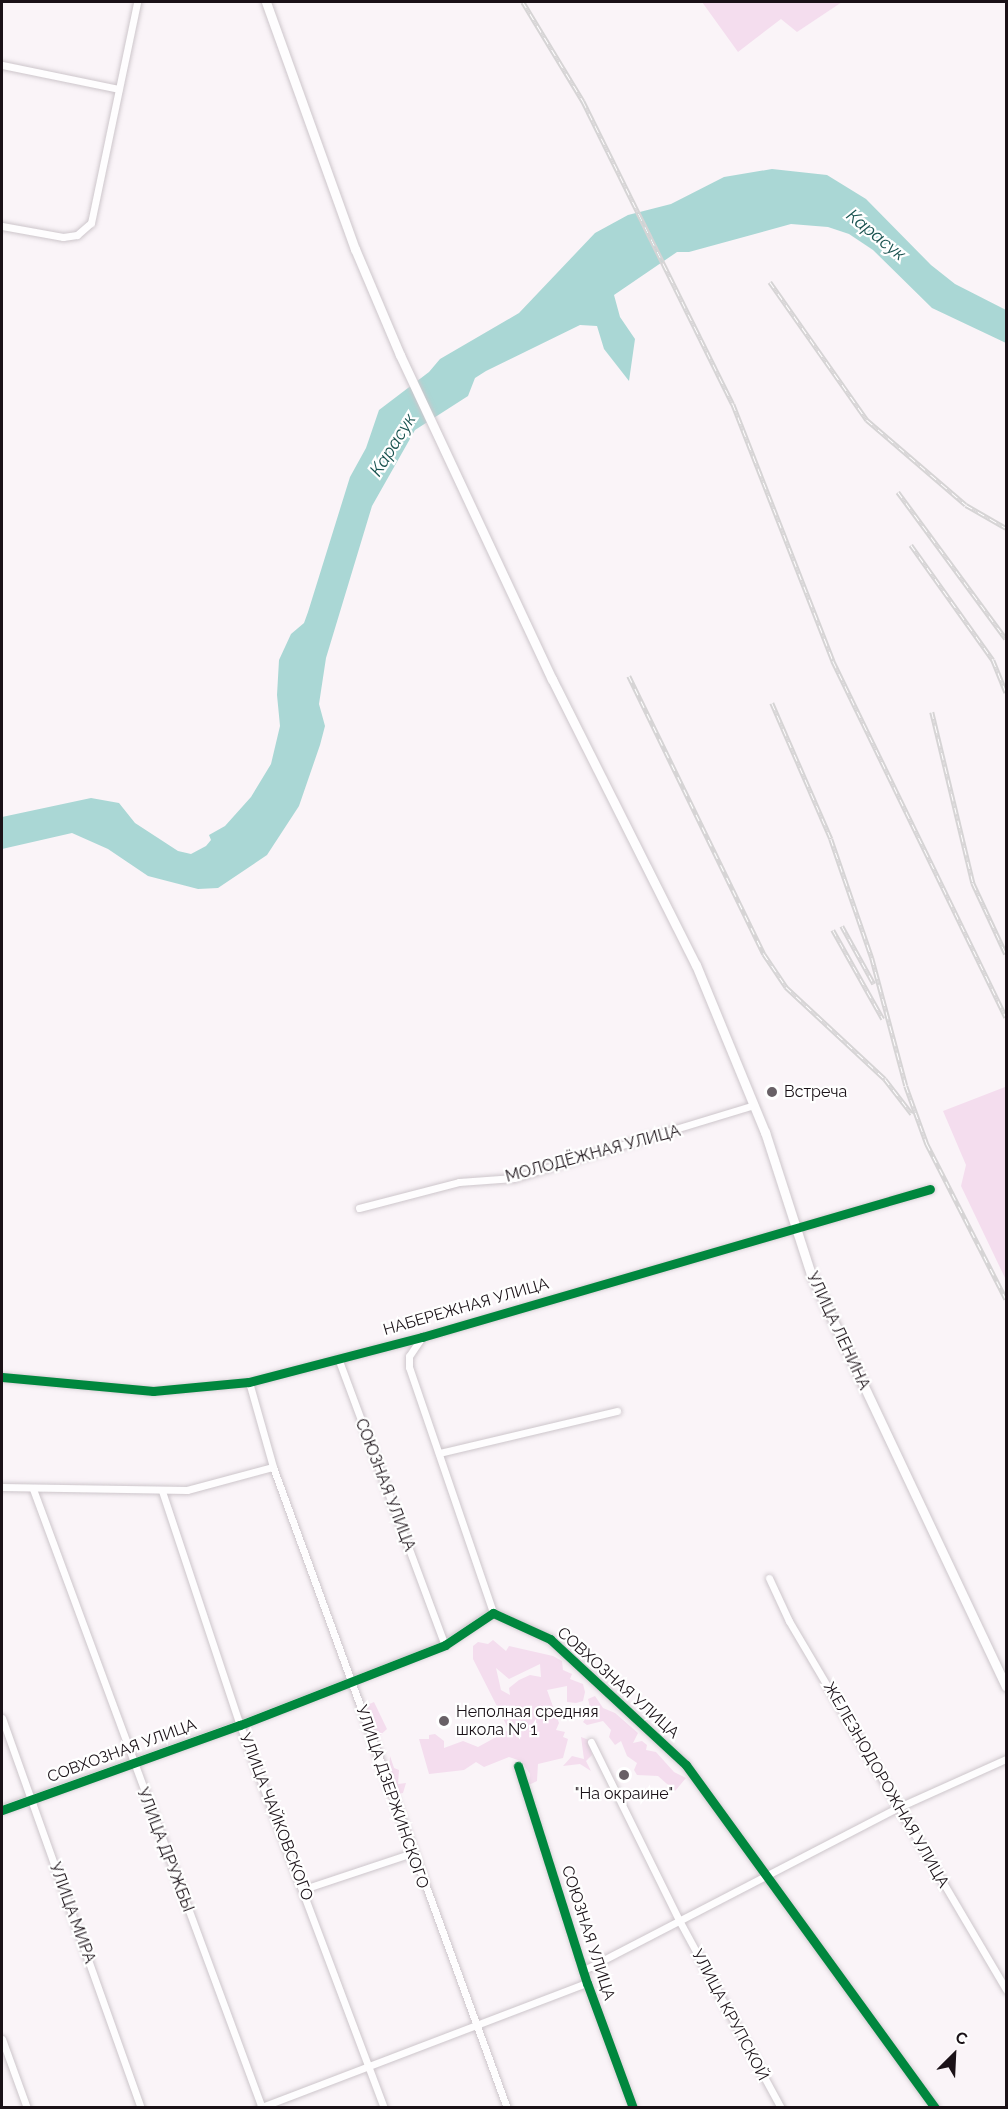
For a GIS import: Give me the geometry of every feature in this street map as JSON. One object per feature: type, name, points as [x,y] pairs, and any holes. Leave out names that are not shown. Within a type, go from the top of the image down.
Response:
[{"type":"main road","name":"УЛИЦА ЛЕНИНА","points":[[266,2],[341,211],[400,355],[552,679],[696,965],[754,1105],[811,1274],[1006,1686]]},
{"type":"street","points":[[2,226],[63,237],[86,231],[94,213],[137,2]]},
{"type":"street","points":[[2,65],[119,90]]},
{"type":"street","name":"МОЛОДЁЖНАЯ УЛИЦА","points":[[359,1208],[459,1182],[514,1178],[754,1105]]},
{"type":"street","name":"НАБЕРЕЖНАЯ УЛИЦА","points":[[2,1377],[153,1391],[249,1382],[422,1337],[930,1189]]},
{"type":"street","points":[[422,1337],[409,1356],[409,1367],[493,1613]]},
{"type":"street","name":"СОЮЗНАЯ УЛИЦА","points":[[338,1358],[445,1645]]},
{"type":"street","name":"УЛИЦА ДЗЕРЖИНСКОГО","points":[[249,1382],[273,1467],[475,2026],[507,2108]]},
{"type":"street","points":[[439,1453],[617,1411]]},
{"type":"street","points":[[2,1486],[33,1489],[187,1490],[273,1467]]},
{"type":"street","name":"УЛИЦА ДРУЖБЫ","points":[[33,1489],[132,1764],[261,2107]]},
{"type":"street","name":"УЛИЦА ЧАЙКОВСКОГО","points":[[162,1491],[240,1725],[304,1889],[384,2108]]},
{"type":"street","name":"ЖЕЛЕЗНОДОРОЖНАЯ УЛИЦА","points":[[769,1578],[789,1621],[1006,1990]]},
{"type":"street","name":"СОВХОЗНАЯ УЛИЦА","points":[[2,1810],[240,1725],[445,1645],[493,1613],[550,1639],[686,1764],[768,1873],[935,2108]]},
{"type":"street","name":"УЛИЦА МИРА","points":[[2,1718],[141,2108]]},
{"type":"street","name":"УЛИЦА КРУПСКОЙ","points":[[591,1742],[680,1922],[781,2108]]},
{"type":"street","points":[[584,1970],[899,1807],[1006,1759]]},
{"type":"street","name":"СОЮЗНАЯ УЛИЦА","points":[[518,1766],[587,1983],[633,2108]]},
{"type":"street","points":[[304,1889],[412,1853]]},
{"type":"street","points":[[261,2107],[368,2064],[587,1983]]},
{"type":"street","points":[[2,2039],[27,2108]]},
{"type":"shaded area","points":[[702,2],[842,2],[797,32],[781,19],[738,52]]},
{"type":"shaded area","points":[[1005,1087],[1006,1280],[961,1186],[966,1165],[943,1111]]},
{"type":"shaded area","points":[[493,1640],[506,1651],[509,1646],[553,1656],[562,1661],[563,1670],[572,1674],[570,1679],[583,1684],[585,1692],[583,1701],[576,1703],[567,1702],[567,1686],[547,1690],[559,1723],[556,1730],[565,1732],[563,1737],[568,1739],[563,1758],[538,1764],[537,1781],[529,1785],[530,1774],[521,1761],[509,1757],[484,1767],[476,1762],[464,1770],[429,1774],[419,1739],[429,1739],[429,1735],[435,1734],[444,1741],[444,1748],[463,1741],[478,1747],[509,1730],[473,1659],[473,1646],[478,1642],[488,1644]],"holes":[[[540,1664],[541,1677],[530,1675],[519,1680],[509,1688],[510,1695],[501,1690],[496,1668],[509,1679]]]},
{"type":"shaded area","points":[[595,1696],[603,1708],[615,1713],[638,1733],[633,1743],[642,1741],[647,1745],[646,1750],[656,1752],[674,1772],[686,1778],[675,1791],[658,1776],[637,1775],[634,1770],[637,1763],[627,1756],[621,1741],[615,1745],[609,1737],[611,1730],[603,1721],[587,1725],[583,1722],[591,1711],[588,1699]]},
{"type":"shaded area","points":[[374,1702],[387,1729],[376,1739],[365,1706]]},
{"type":"shaded area","points":[[581,1737],[589,1740],[592,1755],[586,1761],[591,1771],[580,1764],[563,1766],[572,1756],[584,1759]]},
{"type":"shaded area","points":[[390,1756],[394,1768],[399,1770],[398,1784],[406,1783],[403,1793],[397,1794],[389,1777]]},
{"type":"water","name":"Карасук","points":[[772,169],[827,175],[866,199],[931,265],[955,284],[1006,310],[1006,343],[932,308],[873,250],[849,234],[828,227],[791,224],[689,252],[677,252],[614,295],[620,317],[635,339],[629,381],[604,349],[597,326],[580,325],[475,378],[468,396],[415,430],[372,506],[326,658],[319,704],[325,726],[320,745],[299,806],[267,855],[218,888],[198,889],[148,876],[108,849],[72,833],[2,849],[2,817],[91,798],[119,803],[135,823],[178,851],[191,854],[206,846],[211,840],[209,835],[225,826],[251,797],[271,764],[280,726],[277,695],[279,660],[291,634],[304,623],[350,477],[366,448],[379,410],[429,372],[440,359],[519,313],[595,233],[628,215],[671,204],[724,177]]},
{"type":"railway","points":[[523,2],[583,101],[733,404],[833,661],[1006,1017]]},
{"type":"railway","points":[[770,282],[867,420],[966,505],[1006,528]]},
{"type":"railway","points":[[898,492],[1006,639]]},
{"type":"railway","points":[[911,545],[993,660],[1006,692]]},
{"type":"railway","points":[[629,676],[764,954],[786,987],[885,1079],[912,1114]]},
{"type":"railway","points":[[772,703],[831,839],[872,958],[906,1086],[927,1144],[1006,1299]]},
{"type":"railway","points":[[932,712],[973,883],[1006,954]]},
{"type":"railway","points":[[842,926],[874,984]]},
{"type":"railway","points":[[833,930],[883,1019]]},
{"type":"cycle path","points":[[2,1377],[153,1391],[249,1382],[422,1337],[930,1189]]},
{"type":"cycle path","points":[[2,1810],[240,1725],[445,1645],[493,1613],[550,1639],[686,1765],[935,2108]]},
{"type":"cycle path","points":[[518,1766],[587,1983],[633,2108]]},
{"type":"place","name":"Встреча","points":[[772,1092]]},
{"type":"place","name":"Неполная средняя школа № 1","points":[[444,1721]]},
{"type":"place","name":"\"На окраине\"","points":[[624,1775]]}]
